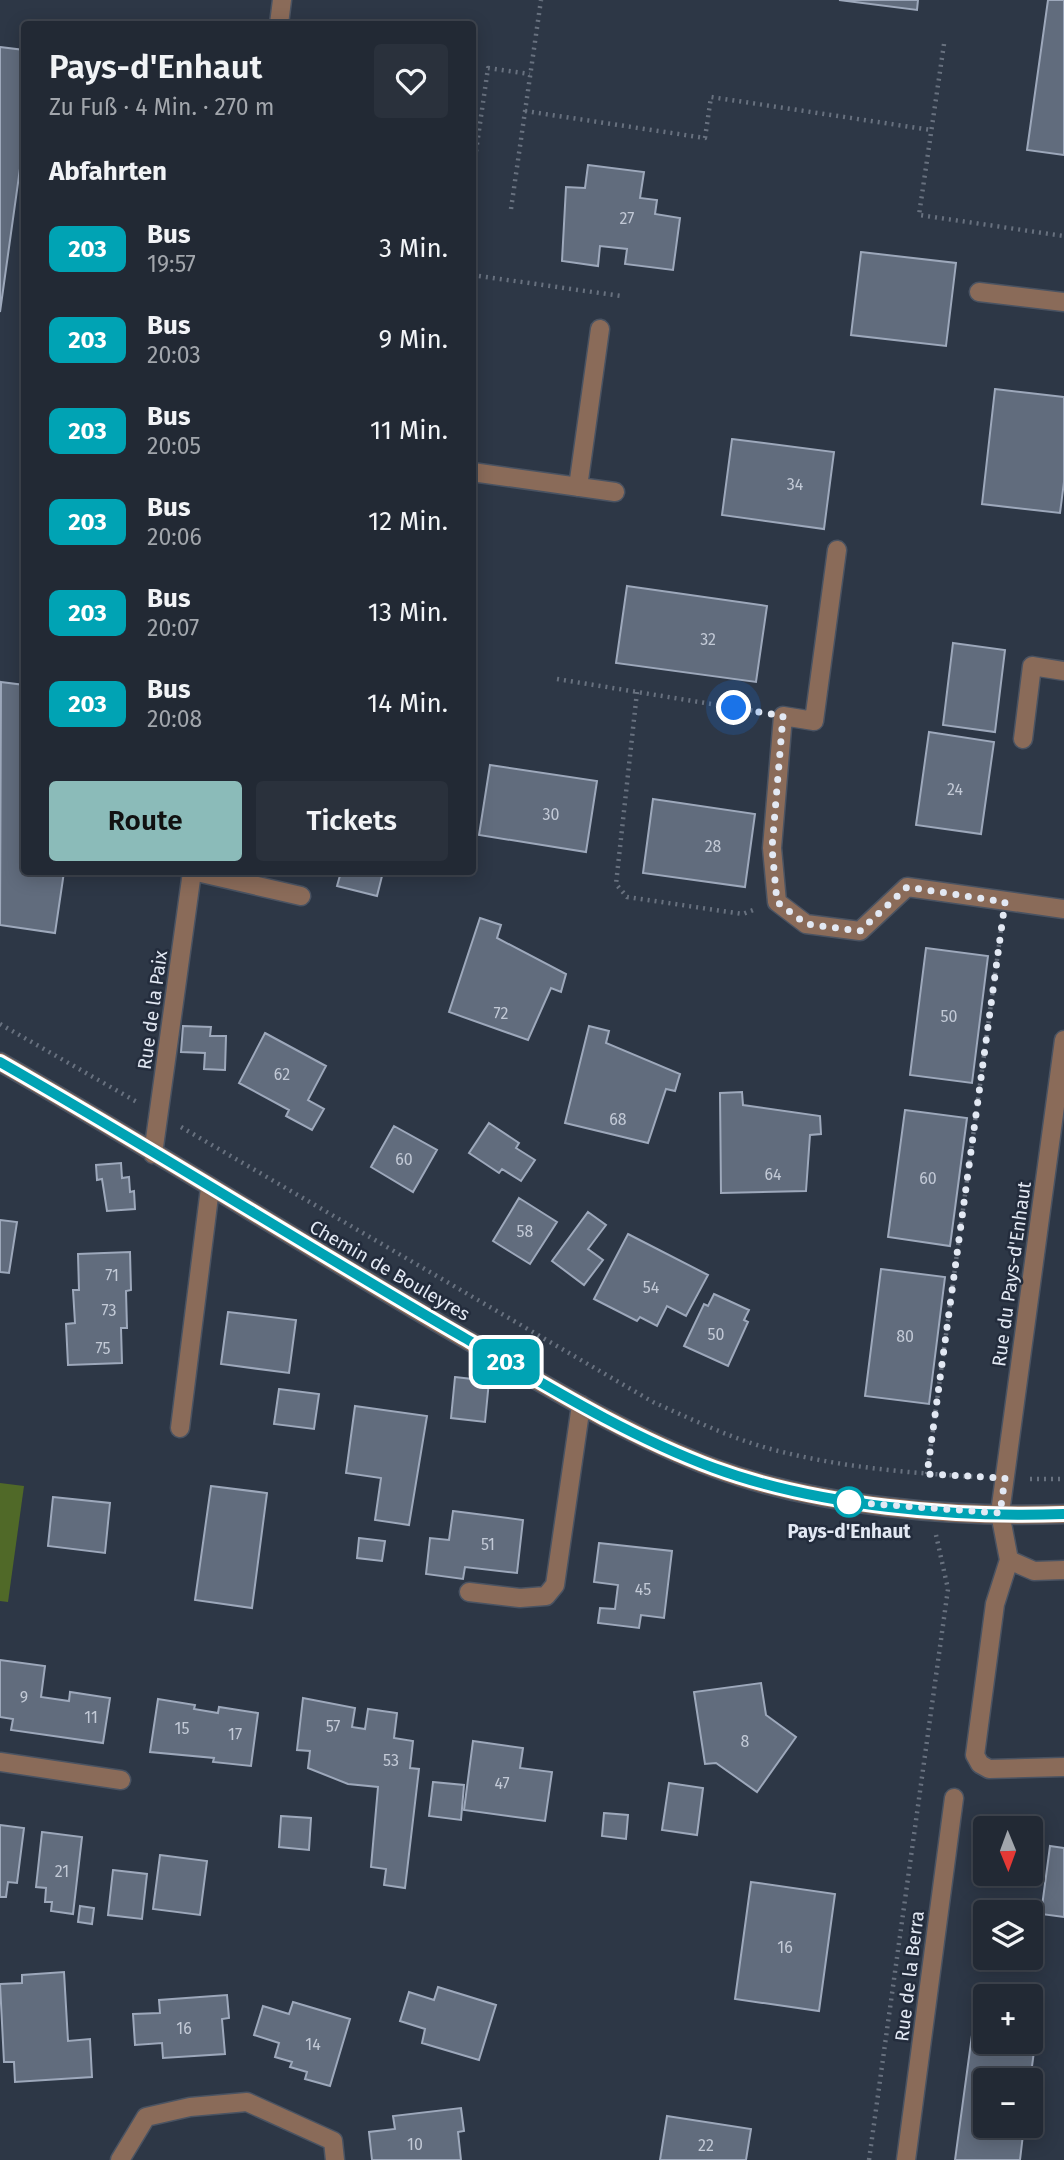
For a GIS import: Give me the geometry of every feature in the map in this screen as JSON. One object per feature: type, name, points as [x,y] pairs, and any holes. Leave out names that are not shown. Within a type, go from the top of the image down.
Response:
[{"type":"street","points":[[279,21],[282,0]]},
{"type":"street","points":[[979,292],[1064,302]]},
{"type":"street","points":[[578,487],[600,329]]},
{"type":"street","points":[[476,473],[615,492]]},
{"type":"street","points":[[837,550],[814,721],[783,716],[772,848],[777,902],[806,924],[860,931],[907,887],[1064,909]]},
{"type":"street","points":[[1023,739],[1032,666],[1064,671]]},
{"type":"street","name":"Rue de la Paix","points":[[153,1154],[194,875]]},
{"type":"street","points":[[207,875],[301,896]]},
{"type":"street","name":"Rue du Pays-d'Enhaut","points":[[1009,1560],[1000,1513],[1064,1040]]},
{"type":"street","name":"Chemin de Bouleyres","points":[[0,1062],[600,1417],[714,1468],[767,1484],[846,1502],[1000,1513],[1064,1514]]},
{"type":"street","points":[[180,1428],[210,1188]]},
{"type":"street","points":[[469,1592],[520,1598],[546,1596],[555,1585],[581,1405]]},
{"type":"street","points":[[1064,1570],[1034,1571],[1009,1560],[995,1604],[975,1755],[980,1764],[989,1769],[1064,1768]]},
{"type":"street","points":[[0,1762],[121,1780]]},
{"type":"street","name":"Rue de la Berra","points":[[906,2160],[954,1798]]},
{"type":"street","points":[[120,2160],[146,2117],[190,2107],[247,2102],[333,2141],[335,2160]]},
{"type":"path","points":[[511,209],[541,0]]},
{"type":"path","points":[[944,44],[919,215],[1064,236]]},
{"type":"path","points":[[476,151],[488,68],[530,74]]},
{"type":"path","points":[[525,111],[705,138],[711,97],[931,130]]},
{"type":"path","points":[[476,276],[621,296]]},
{"type":"path","points":[[557,679],[783,716]]},
{"type":"path","points":[[637,692],[615,884],[627,897],[743,914],[777,902]]},
{"type":"path","points":[[927,1474],[1005,902]]},
{"type":"path","points":[[0,1024],[653,1402],[766,1448],[842,1463],[927,1474],[1064,1479]]},
{"type":"path","points":[[870,2160],[948,1589],[936,1536]]},
{"type":"green space","points":[[0,1483],[24,1486],[8,1602],[0,1601]]},
{"type":"building","points":[[839,0],[918,0],[917,10]]},
{"type":"building","points":[[1048,0],[1064,0],[1064,155],[1027,150]]},
{"type":"building","points":[[0,47],[21,50],[21,162],[0,312]]},
{"type":"building","points":[[588,165],[644,172],[640,198],[657,200],[655,214],[680,218],[673,270],[625,264],[627,249],[600,246],[598,266],[562,261],[566,187],[585,188]]},
{"type":"building","points":[[861,252],[956,263],[946,346],[851,335]]},
{"type":"building","points":[[995,389],[1064,397],[1064,482],[1060,513],[982,504]]},
{"type":"building","points":[[732,439],[834,452],[824,529],[722,515]]},
{"type":"building","points":[[627,586],[767,606],[756,682],[616,663]]},
{"type":"building","points":[[953,643],[1005,650],[995,732],[943,725]]},
{"type":"building","points":[[1,682],[21,685],[21,875],[64,875],[55,933],[0,925]]},
{"type":"building","points":[[929,732],[994,742],[981,834],[916,825]]},
{"type":"building","points":[[490,765],[597,781],[586,852],[479,835]]},
{"type":"building","points":[[653,799],[755,814],[745,887],[643,873]]},
{"type":"building","points":[[340,875],[382,875],[377,896],[337,886]]},
{"type":"building","points":[[480,918],[501,925],[497,938],[566,974],[561,992],[551,988],[528,1040],[449,1012]]},
{"type":"building","points":[[926,948],[988,956],[972,1083],[910,1075]]},
{"type":"building","points":[[183,1026],[211,1027],[210,1036],[226,1036],[225,1070],[204,1069],[205,1053],[181,1052]]},
{"type":"building","points":[[589,1026],[609,1031],[606,1043],[680,1074],[675,1091],[666,1089],[648,1143],[565,1123]]},
{"type":"building","points":[[265,1033],[326,1066],[308,1100],[324,1109],[312,1130],[286,1116],[289,1110],[239,1083]]},
{"type":"building","points":[[742,1092],[743,1105],[820,1116],[821,1134],[810,1135],[806,1191],[721,1193],[720,1093]]},
{"type":"building","points":[[905,1110],[967,1118],[950,1246],[888,1237]]},
{"type":"building","points":[[489,1123],[519,1143],[516,1148],[535,1160],[521,1181],[502,1169],[499,1173],[469,1153]]},
{"type":"building","points":[[394,1126],[437,1150],[413,1192],[371,1167]]},
{"type":"building","points":[[121,1163],[122,1178],[129,1177],[130,1192],[134,1191],[135,1209],[107,1211],[102,1179],[97,1180],[96,1165]]},
{"type":"building","points":[[519,1198],[557,1222],[530,1264],[493,1241]]},
{"type":"building","points":[[588,1212],[606,1225],[588,1249],[603,1260],[584,1285],[552,1261]]},
{"type":"building","points":[[0,1220],[17,1222],[9,1273],[0,1272]]},
{"type":"building","points":[[628,1234],[708,1275],[686,1316],[667,1306],[657,1326],[640,1317],[637,1321],[594,1299]]},
{"type":"building","points":[[130,1252],[131,1290],[126,1291],[127,1328],[121,1328],[122,1363],[68,1365],[66,1324],[75,1323],[73,1290],[79,1290],[78,1254]]},
{"type":"building","points":[[881,1269],[945,1277],[929,1404],[865,1396]]},
{"type":"building","points":[[714,1294],[749,1310],[744,1320],[748,1322],[728,1366],[684,1346],[704,1304],[708,1306]]},
{"type":"building","points":[[228,1312],[296,1320],[289,1373],[221,1364]]},
{"type":"building","points":[[455,1377],[489,1381],[485,1422],[451,1418]]},
{"type":"building","points":[[279,1389],[319,1394],[314,1429],[274,1424]]},
{"type":"building","points":[[355,1406],[427,1416],[409,1525],[375,1520],[381,1478],[346,1473]]},
{"type":"building","points":[[211,1486],[267,1493],[252,1608],[195,1600]]},
{"type":"building","points":[[53,1497],[110,1503],[105,1553],[48,1546]]},
{"type":"building","points":[[453,1511],[523,1520],[517,1573],[465,1567],[463,1579],[426,1574],[430,1538],[449,1540]]},
{"type":"building","points":[[359,1538],[385,1541],[382,1561],[357,1558]]},
{"type":"building","points":[[599,1543],[672,1551],[664,1618],[641,1615],[639,1628],[598,1623],[600,1608],[615,1609],[618,1585],[594,1582]]},
{"type":"building","points":[[0,1660],[45,1666],[41,1697],[69,1701],[70,1692],[110,1698],[103,1743],[11,1730],[13,1719],[0,1717]]},
{"type":"building","points":[[761,1683],[766,1715],[796,1737],[757,1792],[716,1763],[705,1764],[694,1692]]},
{"type":"building","points":[[303,1698],[355,1708],[352,1727],[365,1729],[368,1709],[397,1713],[394,1738],[413,1741],[410,1768],[419,1769],[405,1888],[384,1885],[386,1869],[371,1867],[378,1787],[348,1784],[308,1768],[310,1751],[297,1750]]},
{"type":"building","points":[[158,1699],[195,1705],[194,1709],[218,1713],[219,1707],[258,1713],[251,1766],[213,1762],[214,1758],[150,1752]]},
{"type":"building","points":[[473,1741],[523,1748],[520,1768],[552,1772],[545,1821],[464,1810]]},
{"type":"building","points":[[433,1782],[464,1785],[461,1820],[429,1816]]},
{"type":"building","points":[[669,1783],[703,1788],[697,1835],[662,1830]]},
{"type":"building","points":[[604,1813],[628,1815],[626,1839],[602,1836]]},
{"type":"building","points":[[281,1816],[311,1818],[309,1850],[279,1847]]},
{"type":"building","points":[[0,1825],[24,1828],[17,1883],[8,1882],[6,1897],[0,1897]]},
{"type":"building","points":[[42,1832],[82,1837],[73,1914],[51,1911],[52,1902],[45,1902],[46,1888],[36,1887]]},
{"type":"building","points":[[1050,1846],[1064,1848],[1064,1917],[1043,1914]]},
{"type":"building","points":[[160,1855],[207,1861],[200,1915],[153,1909]]},
{"type":"building","points":[[113,1870],[147,1874],[142,1919],[108,1915]]},
{"type":"building","points":[[751,1882],[835,1894],[819,2011],[735,1999]]},
{"type":"building","points":[[80,1906],[94,1908],[92,1924],[78,1922]]},
{"type":"building","points":[[64,1972],[68,2041],[90,2039],[92,2077],[15,2082],[14,2062],[4,2062],[0,1984],[22,1983],[22,1975]]},
{"type":"building","points":[[438,1987],[496,2005],[479,2060],[422,2043],[425,2029],[400,2021],[409,1992],[434,2000]]},
{"type":"building","points":[[227,1995],[229,2018],[222,2019],[225,2054],[163,2058],[162,2043],[135,2045],[133,2014],[160,2013],[159,2000]]},
{"type":"building","points":[[293,2002],[350,2019],[330,2086],[305,2079],[307,2072],[290,2067],[292,2062],[275,2057],[279,2043],[254,2035],[263,2006],[289,2014]]},
{"type":"building","points":[[973,2028],[973,2054],[1034,2054],[1032,2068],[973,2068],[973,2138],[1023,2138],[1020,2160],[955,2160]]},
{"type":"building","points":[[461,2108],[464,2131],[458,2132],[461,2160],[372,2160],[369,2132],[395,2129],[393,2116]]},
{"type":"building","points":[[667,2116],[751,2129],[746,2160],[660,2160]]},
{"type":"bus line","name":"203","points":[[0,1062],[376,1287],[600,1417],[714,1468],[767,1484],[846,1502],[920,1509],[1064,1514]]},
{"type":"place","name":"Pays-d'Enhaut","points":[[849,1502]]},
{"type":"route","points":[[734,708],[783,716],[772,848],[777,902],[806,924],[860,931],[907,887],[1005,902],[927,1474],[1005,1478],[1000,1513],[846,1502],[849,1502]]}]
